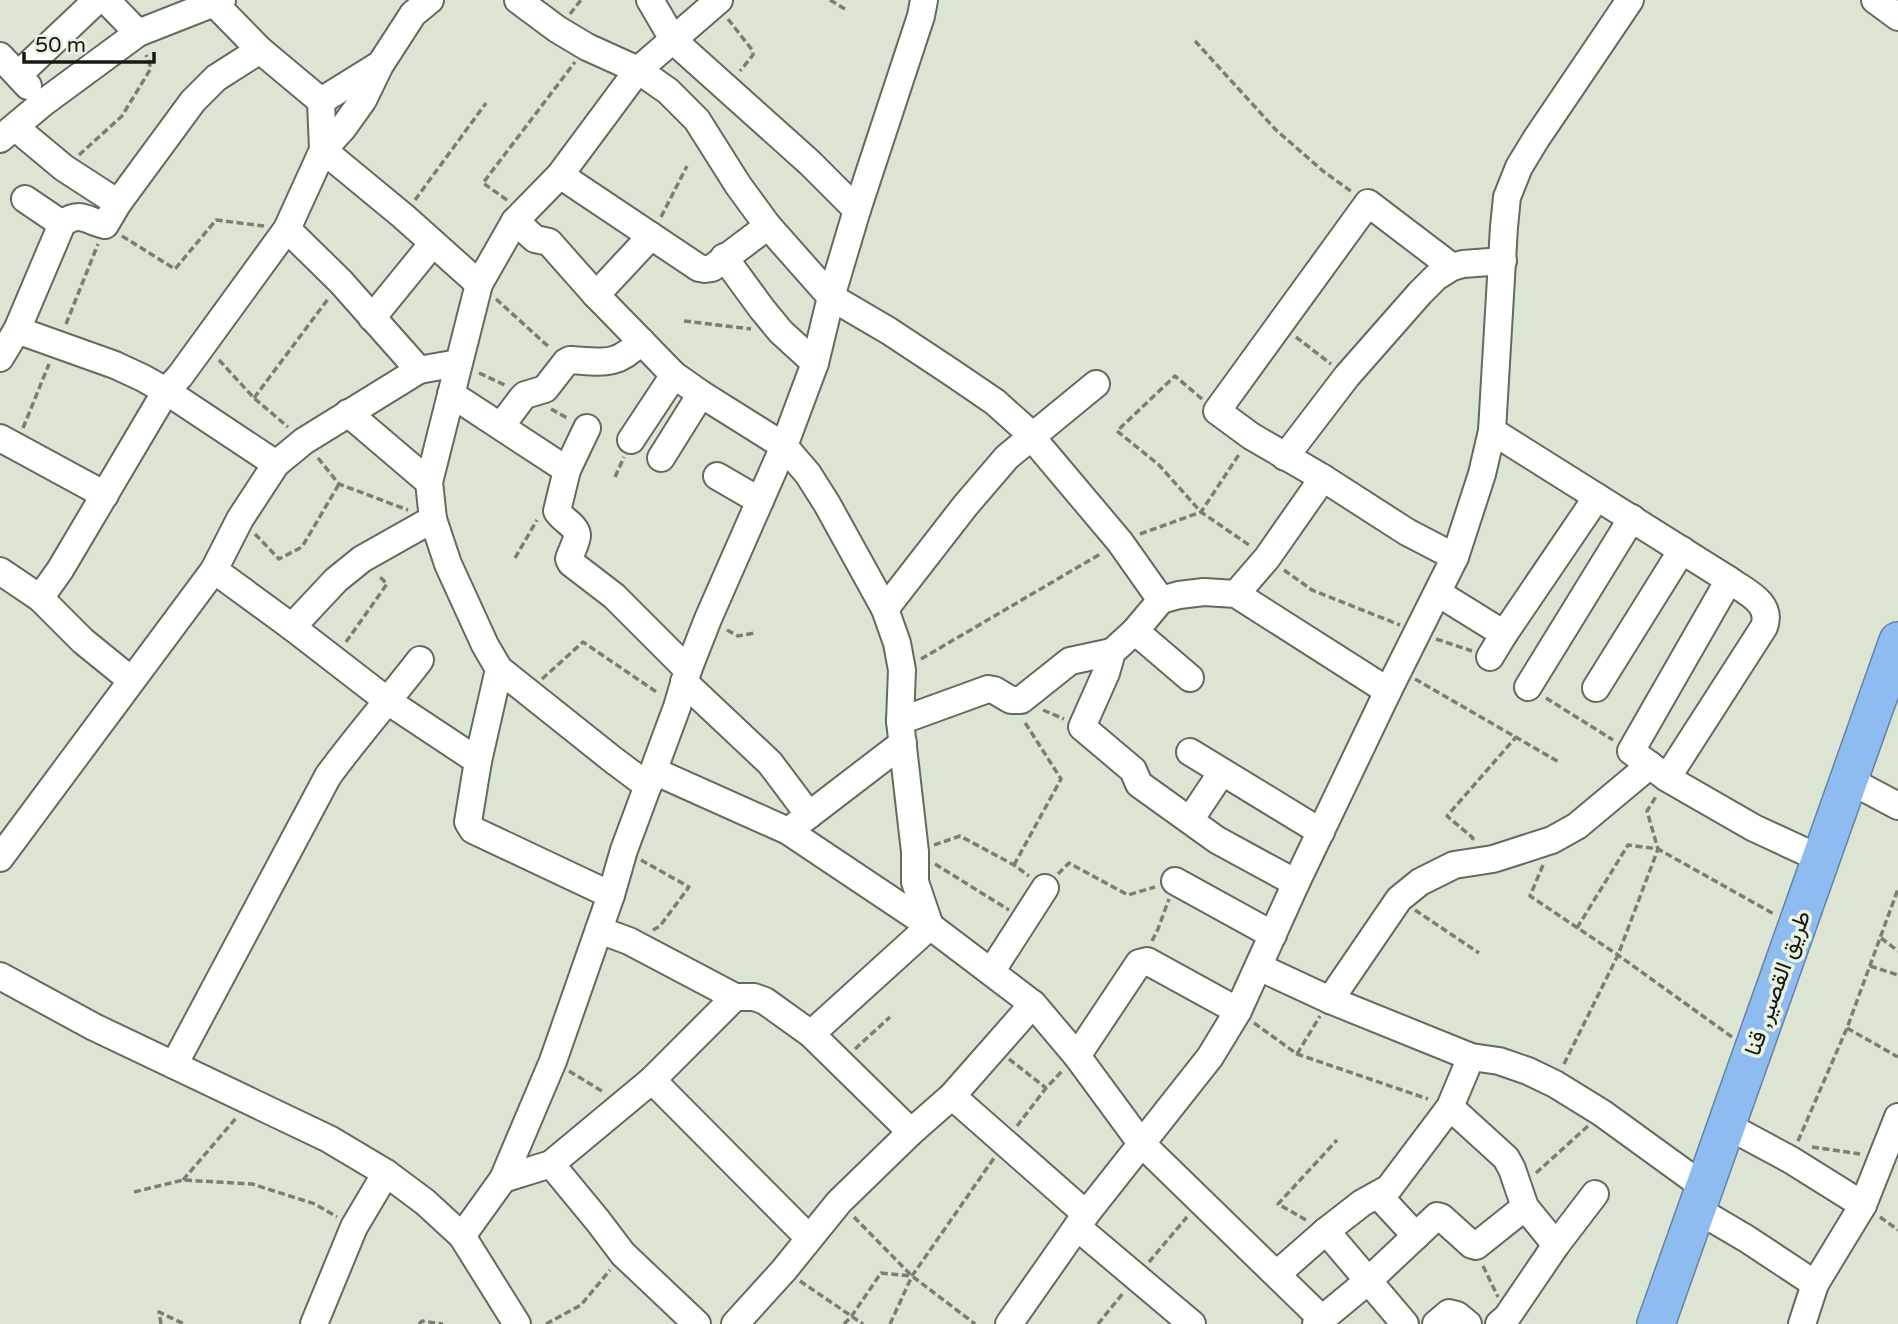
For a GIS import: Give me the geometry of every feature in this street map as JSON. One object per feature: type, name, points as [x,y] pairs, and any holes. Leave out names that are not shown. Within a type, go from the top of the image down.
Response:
[{"type":"highway","name":"طريق القصير, قنا","points":[[1656,1324],[1898,641]]},
{"type":"street","points":[[18,75],[97,0]]},
{"type":"street","points":[[106,0],[138,33]]},
{"type":"street","points":[[518,0],[557,29],[587,47],[638,70],[668,91],[697,120],[738,185],[768,226],[831,297],[889,331],[995,402],[1024,428],[1120,542],[1161,600]]},
{"type":"street","points":[[650,0],[674,41],[810,163],[858,210]]},
{"type":"street","points":[[462,1236],[503,1179],[552,1061],[611,895],[624,850],[708,619],[784,446],[815,363],[831,297],[924,0]]},
{"type":"street","points":[[1009,1324],[1081,1220],[1210,1057],[1238,1011],[1393,680],[1455,557],[1482,474],[1492,431],[1507,197],[1519,167],[1536,139],[1630,0]]},
{"type":"street","points":[[1874,0],[1898,16]]},
{"type":"street","points":[[112,214],[64,168],[5,133],[138,33],[216,1],[260,50],[321,102],[323,150],[479,284]]},
{"type":"street","points":[[717,2],[638,70],[560,175],[519,216],[479,284],[429,482],[433,519],[448,564],[485,645],[499,669],[527,692],[651,778],[788,831],[930,926],[1033,1004],[1077,1056],[1141,1143],[1277,1274],[1319,1322],[1368,1282],[1437,1216],[1476,1246],[1522,1198]]},
{"type":"street","points":[[40,598],[60,570],[166,391],[287,229],[323,150],[363,100],[414,5]]},
{"type":"street","points":[[112,214],[193,101],[216,78],[260,50]]},
{"type":"street","points":[[0,56],[43,103]]},
{"type":"street","points":[[321,102],[380,65]]},
{"type":"street","points":[[560,175],[699,268],[712,268],[768,226]]},
{"type":"street","points":[[25,199],[62,224]]},
{"type":"street","points":[[1452,267],[1368,203],[1217,411],[1251,436],[1407,532],[1455,557]]},
{"type":"street","points":[[0,358],[17,330],[62,224],[70,218],[80,216],[112,214]]},
{"type":"street","points":[[519,216],[535,239],[549,242],[674,375],[784,446],[827,504],[885,609],[897,643],[901,670],[902,732],[915,852],[915,882],[930,926]]},
{"type":"street","points":[[287,229],[341,282],[419,370]]},
{"type":"street","points":[[596,295],[651,236]]},
{"type":"street","points":[[372,318],[433,243]]},
{"type":"street","points":[[724,257],[781,332],[815,363]]},
{"type":"street","points":[[1285,457],[1347,376],[1436,277],[1463,264],[1503,261]]},
{"type":"street","points":[[17,330],[130,371],[166,391],[276,464]]},
{"type":"street","points":[[501,426],[525,395],[545,389],[566,362],[609,362],[630,353],[641,341]]},
{"type":"street","points":[[0,858],[214,570],[240,519],[276,464],[304,441],[419,370],[458,363]]},
{"type":"street","points":[[631,440],[674,375]]},
{"type":"street","points":[[885,609],[1007,457],[1096,384]]},
{"type":"street","points":[[451,394],[567,470]]},
{"type":"street","points":[[661,458],[701,394]]},
{"type":"street","points":[[348,414],[429,482]]},
{"type":"street","points":[[587,428],[567,470],[557,511],[576,533],[570,555],[571,563],[614,596],[683,686],[770,764],[809,815]]},
{"type":"street","points":[[1330,999],[1399,899],[1420,883],[1454,865],[1493,859],[1552,841],[1577,826],[1649,765],[1763,627],[1767,618],[1765,608],[1756,599],[1729,580],[1492,431]]},
{"type":"street","points":[[8,443],[105,495]]},
{"type":"street","points":[[717,476],[760,501]]},
{"type":"street","points":[[1236,594],[1267,558],[1323,478]]},
{"type":"street","points":[[1490,657],[1597,497]]},
{"type":"street","points":[[292,627],[327,589],[362,559],[433,519]]},
{"type":"street","points":[[1528,687],[1632,519]]},
{"type":"street","points":[[1596,688],[1682,550]]},
{"type":"street","points":[[214,570],[388,702],[478,761]]},
{"type":"street","points":[[0,571],[40,598],[83,641],[131,680]]},
{"type":"street","points":[[1649,765],[1729,580]]},
{"type":"street","points":[[788,831],[902,732],[988,689],[1016,700],[1070,660],[1112,652],[1135,631],[1161,600],[1179,595],[1204,592],[1236,594],[1393,680]]},
{"type":"street","points":[[1438,593],[1504,634]]},
{"type":"street","points":[[1135,631],[1190,678]]},
{"type":"street","points":[[1112,652],[1106,673],[1082,727],[1133,770],[1139,784],[1217,840],[1296,883]]},
{"type":"street","points":[[174,1065],[328,776],[420,660]]},
{"type":"street","points":[[499,669],[478,761],[468,822],[470,827],[611,895]]},
{"type":"street","points":[[1190,752],[1321,832]]},
{"type":"street","points":[[1649,765],[1754,828],[1821,859]]},
{"type":"street","points":[[1190,820],[1223,772]]},
{"type":"street","points":[[1849,780],[1898,806]]},
{"type":"street","points":[[1175,881],[1273,936]]},
{"type":"street","points":[[991,972],[1045,888]]},
{"type":"street","points":[[811,1034],[930,926]]},
{"type":"street","points":[[598,930],[629,941],[735,997],[754,997],[765,1001],[811,1034],[911,1132]]},
{"type":"street","points":[[1077,1056],[1139,963],[1147,961],[1238,1011]]},
{"type":"street","points":[[1259,967],[1471,1057],[1499,1061],[1555,1084],[1602,1113],[1748,1239],[1815,1284]]},
{"type":"street","points":[[0,976],[94,1027],[329,1139],[386,1173],[425,1202],[462,1236],[517,1324]]},
{"type":"street","points":[[503,1179],[551,1164],[652,1080],[735,997]]},
{"type":"street","points":[[736,1324],[839,1202],[911,1132],[953,1096],[1033,1004]]},
{"type":"street","points":[[1277,1274],[1362,1203],[1389,1188],[1450,1107],[1471,1057]]},
{"type":"street","points":[[652,1080],[809,1238]]},
{"type":"street","points":[[953,1096],[1005,1142],[1136,1276],[1192,1324]]},
{"type":"street","points":[[1450,1107],[1506,1158],[1522,1198],[1556,1245]]},
{"type":"street","points":[[1802,1324],[1815,1284],[1891,1161],[1898,1117]]},
{"type":"street","points":[[1726,1125],[1791,1160],[1863,1205]]},
{"type":"street","points":[[551,1164],[623,1254],[697,1324]]},
{"type":"street","points":[[314,1324],[354,1227],[386,1173]]},
{"type":"street","points":[[1508,1322],[1556,1245],[1595,1194]]},
{"type":"street","points":[[1378,1195],[1416,1236]]},
{"type":"street","points":[[1326,1231],[1405,1324]]},
{"type":"street","points":[[1436,1324],[1448,1313],[1457,1315],[1468,1324]]},
{"type":"path","points":[[830,0],[845,9]]},
{"type":"path","points":[[717,2],[754,51],[726,88]]},
{"type":"path","points":[[64,168],[122,116],[152,68],[138,33]]},
{"type":"path","points":[[1195,41],[1276,130],[1323,171],[1368,203]]},
{"type":"path","points":[[519,216],[483,183],[587,47]]},
{"type":"path","points":[[403,216],[486,103]]},
{"type":"path","points":[[651,236],[687,166]]},
{"type":"path","points":[[8,443],[74,308],[112,214],[175,269],[216,220],[287,229]]},
{"type":"path","points":[[254,398],[341,282]]},
{"type":"path","points":[[479,284],[566,362]]},
{"type":"path","points":[[684,321],[781,332]]},
{"type":"path","points":[[1280,325],[1347,376]]},
{"type":"path","points":[[203,342],[254,398],[304,441],[339,484],[433,519]]},
{"type":"path","points":[[458,363],[587,428]]},
{"type":"path","points":[[1217,411],[1175,376],[1117,432],[1159,465],[1201,512],[1312,590],[1490,657]]},
{"type":"path","points":[[901,670],[1120,542],[1201,512],[1251,436]]},
{"type":"path","points":[[240,519],[279,559],[302,547],[339,484]]},
{"type":"path","points":[[334,660],[387,584],[362,559]]},
{"type":"path","points":[[708,619],[738,636],[755,633]]},
{"type":"path","points":[[527,692],[583,642],[683,686]]},
{"type":"path","points":[[1393,680],[1516,737],[1559,762]]},
{"type":"path","points":[[1528,687],[1649,765],[1647,811],[1658,849],[1618,955],[1555,1084]]},
{"type":"path","points":[[1016,700],[1082,727]]},
{"type":"path","points":[[915,852],[960,836],[1014,865],[1061,779],[1016,700]]},
{"type":"path","points":[[1454,865],[1473,838],[1447,816],[1516,737]]},
{"type":"path","points":[[1752,1051],[1577,928],[1628,845],[1658,849],[1797,927]]},
{"type":"path","points":[[624,850],[689,887],[660,926],[629,941]]},
{"type":"path","points":[[915,852],[1025,920]]},
{"type":"path","points":[[1045,888],[1069,863],[1128,895],[1175,881]]},
{"type":"path","points":[[1139,963],[1158,929],[1175,881]]},
{"type":"path","points":[[1796,1145],[1847,1028],[1898,889]]},
{"type":"path","points":[[1399,899],[1479,953]]},
{"type":"path","points":[[1881,938],[1898,951]]},
{"type":"path","points":[[1870,966],[1898,975]]},
{"type":"path","points":[[1297,1054],[1330,999]]},
{"type":"path","points":[[1238,1011],[1297,1054],[1450,1107]]},
{"type":"path","points":[[840,1063],[890,1017]]},
{"type":"path","points":[[1847,1028],[1898,1057]]},
{"type":"path","points":[[890,1324],[912,1276],[1046,1088],[995,1049]]},
{"type":"path","points":[[552,1061],[624,1105]]},
{"type":"path","points":[[183,1180],[250,1102]]},
{"type":"path","points":[[1522,1198],[1602,1113]]},
{"type":"path","points":[[1326,1231],[1278,1204],[1337,1140]]},
{"type":"path","points":[[1808,1147],[1891,1161]]},
{"type":"path","points":[[134,1192],[183,1180],[252,1184],[315,1204],[354,1227]]},
{"type":"path","points":[[839,1202],[912,1276],[975,1324]]},
{"type":"path","points":[[1098,1324],[1200,1202]]},
{"type":"path","points":[[1474,1246],[1508,1322]]},
{"type":"path","points":[[546,1324],[581,1306],[623,1254]]},
{"type":"path","points":[[784,1270],[863,1324]]},
{"type":"path","points":[[844,1324],[881,1273],[912,1276]]},
{"type":"path","points":[[161,1324],[159,1312],[184,1324]]},
{"type":"path","points":[[419,1324],[422,1321],[443,1324]]}]
